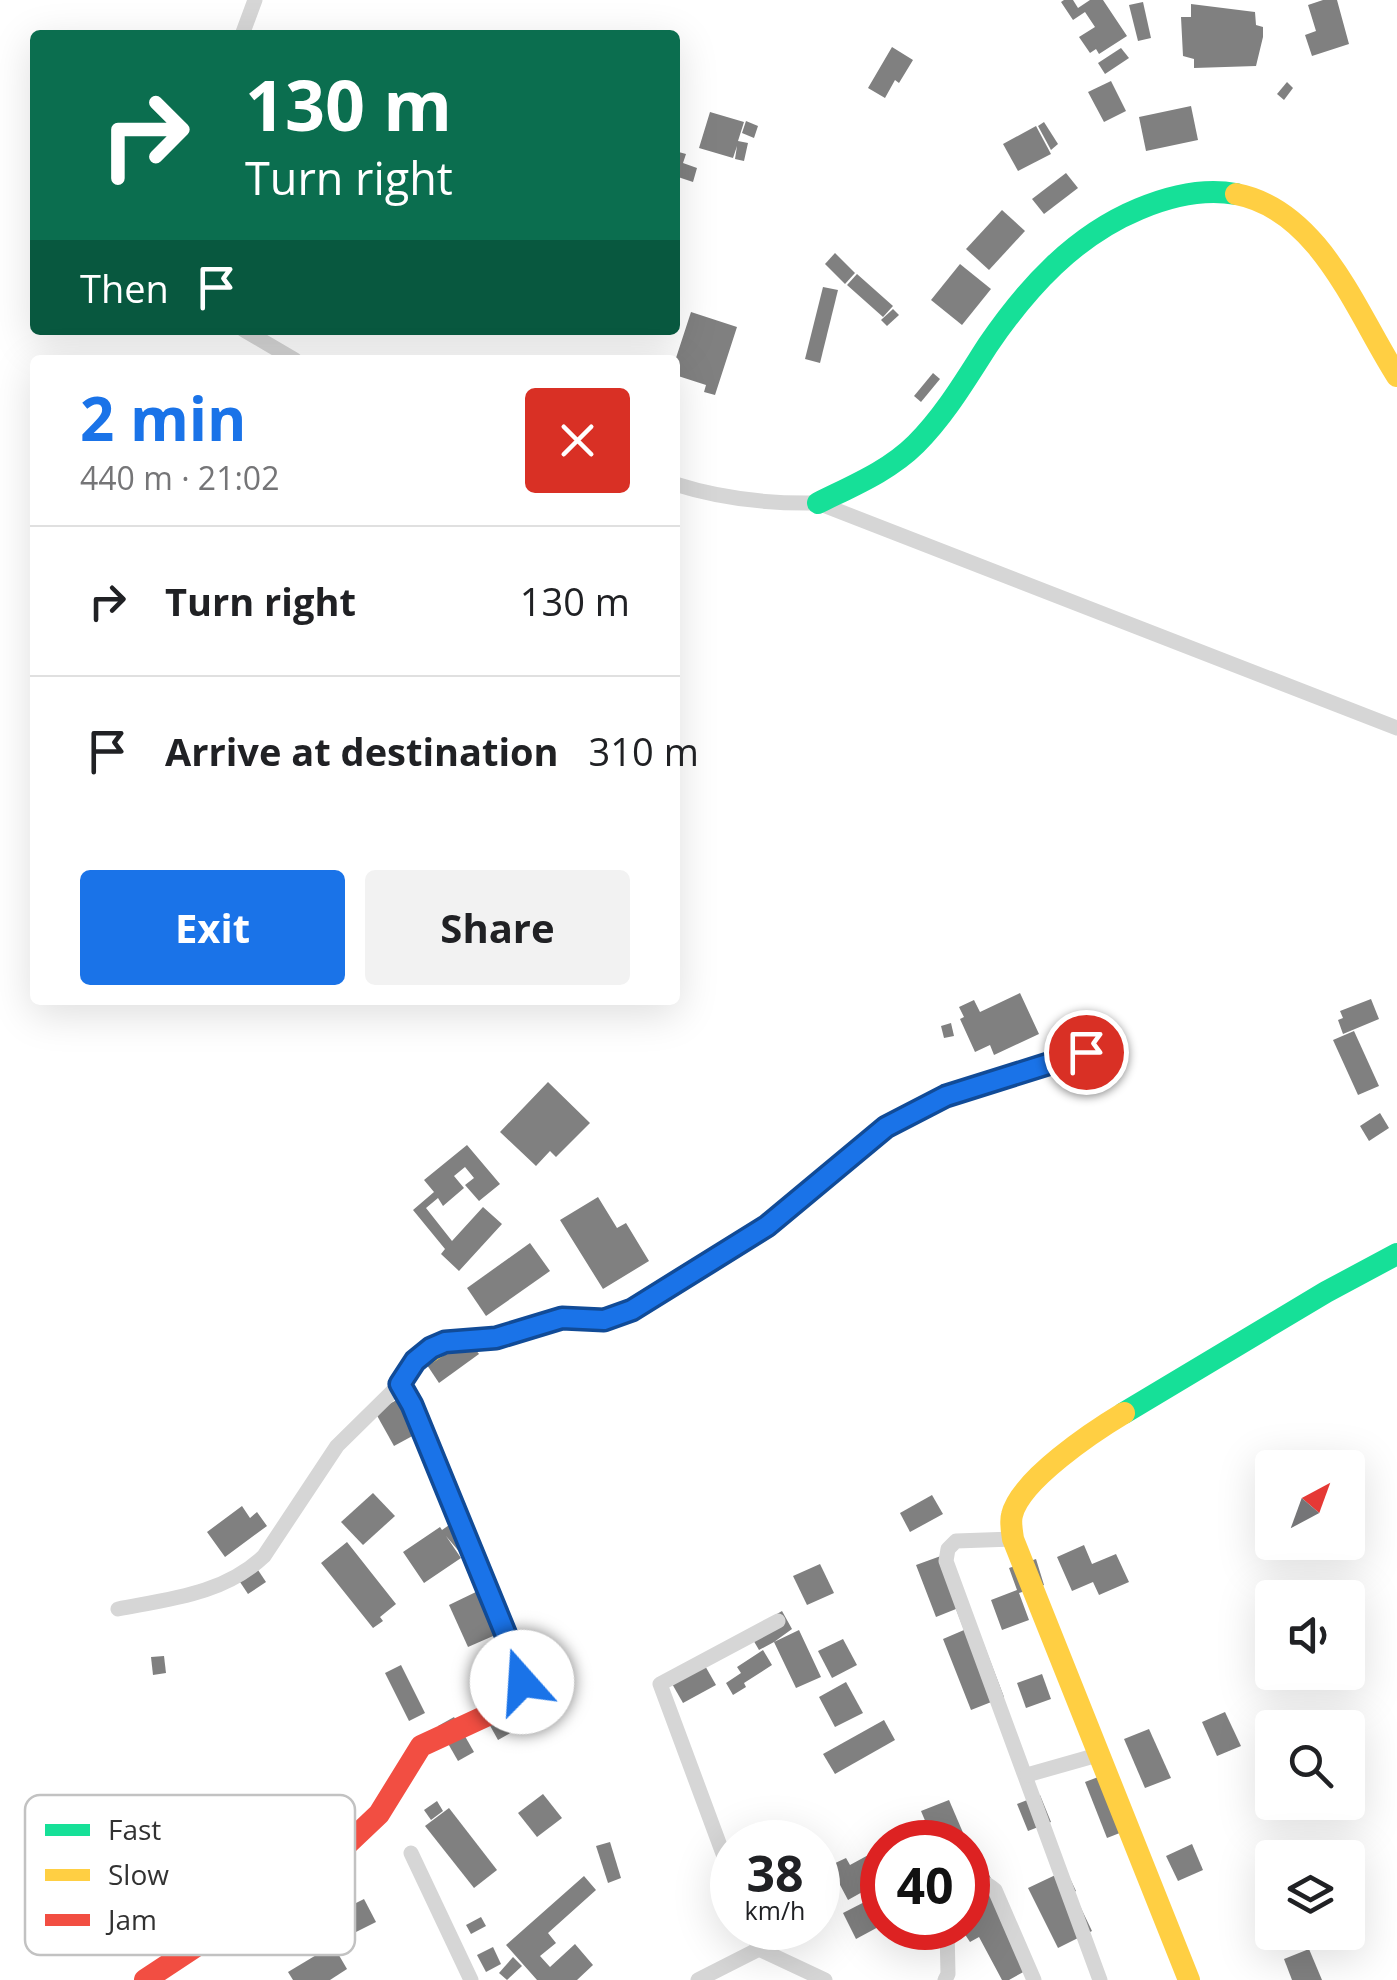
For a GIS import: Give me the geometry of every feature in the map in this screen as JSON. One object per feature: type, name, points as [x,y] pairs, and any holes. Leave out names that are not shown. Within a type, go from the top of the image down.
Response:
[{"type":"street","points":[[244,30],[255,0]]},
{"type":"street","points":[[818,504],[889,468],[913,447],[948,408],[1031,287],[1060,258],[1100,228],[1145,203],[1199,190],[1248,195],[1278,212],[1329,262],[1354,298],[1397,376]]},
{"type":"street","points":[[252,335],[286,355]]},
{"type":"street","points":[[680,485],[735,498],[818,504],[1397,728]]},
{"type":"street","points":[[118,1609],[200,1593],[248,1570],[264,1556],[337,1446],[431,1348],[445,1342],[496,1338],[562,1318],[604,1320],[632,1310],[767,1226],[886,1127],[946,1096],[1086,1052]]},
{"type":"street","points":[[1189,1980],[1012,1540],[1011,1518],[1018,1500],[1077,1442],[1326,1292],[1396,1256]]},
{"type":"street","points":[[355,1837],[380,1814],[421,1746],[501,1709],[518,1696],[522,1682],[412,1405],[400,1384]]},
{"type":"street","points":[[1012,1540],[956,1541],[948,1549],[946,1561],[1100,1980]]},
{"type":"street","points":[[710,1820],[660,1684],[778,1621]]},
{"type":"street","points":[[1026,1774],[1101,1754]]},
{"type":"street","points":[[412,1852],[470,1980]]},
{"type":"street","points":[[990,1886],[1034,1980]]},
{"type":"street","points":[[698,1980],[757,1950]]},
{"type":"street","points":[[761,1950],[825,1980]]},
{"type":"street","points":[[945,1980],[947,1950]]},
{"type":"street","points":[[145,1980],[183,1955]]},
{"type":"building","points":[[1073,0],[1078,8],[1090,0],[1103,0],[1127,36],[1099,54],[1096,49],[1090,53],[1079,37],[1095,27],[1085,12],[1073,20],[1061,2]]},
{"type":"building","points":[[1337,0],[1349,44],[1312,56],[1305,35],[1316,31],[1308,5]]},
{"type":"building","points":[[1143,2],[1151,38],[1138,41],[1129,5]]},
{"type":"building","points":[[1191,4],[1255,12],[1256,25],[1263,27],[1256,66],[1194,68],[1194,59],[1183,56],[1181,17],[1191,17]]},
{"type":"building","points":[[892,47],[913,60],[885,98],[868,88]]},
{"type":"building","points":[[1121,48],[1129,58],[1105,74],[1098,63]]},
{"type":"building","points":[[1111,81],[1126,111],[1104,122],[1088,92]]},
{"type":"building","points":[[1287,82],[1293,88],[1284,100],[1277,94]]},
{"type":"building","points":[[1191,106],[1198,140],[1146,151],[1139,117]]},
{"type":"building","points":[[710,112],[744,122],[738,141],[748,143],[744,161],[735,159],[737,146],[733,158],[699,148]]},
{"type":"building","points":[[746,121],[758,126],[754,138],[742,133]]},
{"type":"building","points":[[1044,122],[1058,144],[1051,150],[1038,126]]},
{"type":"building","points":[[1036,126],[1051,154],[1018,171],[1003,144]]},
{"type":"building","points":[[680,152],[686,154],[683,163],[697,168],[693,182],[680,178]]},
{"type":"building","points":[[1066,173],[1078,188],[1044,214],[1032,199]]},
{"type":"building","points":[[1002,210],[1025,231],[989,270],[966,249]]},
{"type":"building","points":[[835,253],[855,273],[845,284],[825,264]]},
{"type":"building","points":[[960,264],[991,289],[962,325],[931,300]]},
{"type":"building","points":[[857,274],[893,306],[883,317],[847,285]]},
{"type":"building","points":[[823,287],[838,290],[820,363],[805,359]]},
{"type":"building","points":[[893,309],[899,315],[887,326],[881,320]]},
{"type":"building","points":[[691,312],[737,327],[715,395],[704,392],[706,385],[680,377],[680,355],[677,355]]},
{"type":"building","points":[[933,373],[940,379],[921,402],[914,396]]},
{"type":"building","points":[[1020,993],[1039,1034],[994,1055],[990,1045],[975,1052],[960,1019],[964,1017],[959,1007],[974,1000],[980,1012]]},
{"type":"building","points":[[1371,999],[1379,1019],[1343,1034],[1338,1020],[1343,1018],[1340,1011]]},
{"type":"building","points":[[951,1023],[954,1036],[944,1038],[941,1026]]},
{"type":"building","points":[[1354,1031],[1379,1086],[1358,1095],[1333,1040]]},
{"type":"building","points":[[548,1082],[590,1123],[556,1157],[550,1151],[536,1166],[500,1132]]},
{"type":"building","points":[[1380,1113],[1389,1128],[1369,1141],[1360,1126]]},
{"type":"building","points":[[467,1145],[500,1184],[479,1201],[465,1185],[474,1178],[465,1167],[454,1176],[464,1188],[443,1206],[438,1198],[426,1208],[452,1241],[483,1207],[502,1224],[459,1271],[441,1254],[445,1249],[413,1210],[434,1192],[424,1180]]},
{"type":"building","points":[[598,1197],[617,1228],[626,1223],[649,1261],[603,1289],[560,1220]]},
{"type":"building","points":[[530,1243],[550,1271],[486,1316],[467,1288]]},
{"type":"building","points":[[467,1338],[479,1354],[439,1383],[425,1362]]},
{"type":"building","points":[[411,1392],[429,1427],[394,1446],[375,1412]]},
{"type":"building","points":[[373,1493],[395,1516],[363,1545],[341,1522]]},
{"type":"building","points":[[932,1495],[943,1514],[910,1532],[900,1513]]},
{"type":"building","points":[[242,1506],[250,1518],[257,1512],[267,1526],[225,1557],[207,1532]]},
{"type":"building","points":[[452,1523],[470,1549],[462,1555],[446,1536],[461,1558],[424,1583],[403,1552]]},
{"type":"building","points":[[347,1542],[396,1604],[373,1628],[321,1563]]},
{"type":"building","points":[[1084,1545],[1092,1564],[1116,1554],[1129,1582],[1099,1595],[1093,1582],[1072,1591],[1057,1557]]},
{"type":"building","points":[[949,1553],[1004,1697],[971,1710],[943,1639],[964,1630],[956,1609],[936,1617],[916,1565]]},
{"type":"building","points":[[1036,1559],[1044,1585],[1019,1593],[1029,1620],[1002,1630],[991,1600],[1017,1590],[1009,1568]]},
{"type":"building","points":[[254,1564],[266,1582],[248,1594],[236,1576]]},
{"type":"building","points":[[820,1564],[834,1593],[807,1605],[793,1576]]},
{"type":"building","points":[[480,1590],[500,1633],[468,1647],[449,1605]]},
{"type":"building","points":[[782,1611],[792,1629],[759,1650],[748,1631]]},
{"type":"building","points":[[799,1630],[821,1677],[796,1688],[774,1642]]},
{"type":"building","points":[[843,1639],[857,1665],[832,1678],[818,1651]]},
{"type":"building","points":[[763,1650],[772,1665],[733,1695],[726,1683],[741,1673],[737,1667]]},
{"type":"building","points":[[164,1656],[166,1673],[153,1675],[151,1657]]},
{"type":"building","points":[[700,1657],[716,1685],[683,1703],[667,1675]]},
{"type":"building","points":[[401,1665],[425,1713],[409,1721],[385,1673]]},
{"type":"building","points":[[1042,1674],[1051,1699],[1026,1708],[1017,1683]]},
{"type":"building","points":[[846,1682],[863,1713],[835,1727],[819,1697]]},
{"type":"building","points":[[502,1691],[510,1707],[536,1693],[547,1712],[498,1740],[478,1704]]},
{"type":"building","points":[[1225,1712],[1241,1746],[1217,1756],[1202,1722]]},
{"type":"building","points":[[454,1717],[474,1752],[458,1761],[438,1726]]},
{"type":"building","points":[[884,1720],[895,1740],[835,1774],[823,1754]]},
{"type":"building","points":[[1149,1729],[1171,1778],[1145,1788],[1124,1739]]},
{"type":"building","points":[[1114,1771],[1135,1827],[1107,1838],[1085,1782]]},
{"type":"building","points":[[543,1794],[562,1818],[537,1837],[518,1813]]},
{"type":"building","points":[[1040,1795],[1051,1822],[1028,1831],[1017,1804]]},
{"type":"building","points":[[949,1800],[958,1820],[925,1820],[921,1811]]},
{"type":"building","points":[[437,1801],[443,1811],[431,1820],[424,1810]]},
{"type":"building","points":[[449,1808],[497,1870],[474,1888],[425,1826]]},
{"type":"building","points":[[610,1842],[621,1878],[608,1883],[596,1846]]},
{"type":"building","points":[[1192,1844],[1203,1870],[1178,1881],[1166,1856]]},
{"type":"building","points":[[846,1858],[850,1865],[860,1860],[860,1893],[848,1900],[840,1885],[840,1861]]},
{"type":"building","points":[[1066,1870],[1076,1891],[1068,1895],[1080,1906],[1092,1931],[1058,1948],[1028,1888]]},
{"type":"building","points":[[584,1876],[596,1890],[548,1933],[556,1943],[540,1956],[550,1967],[575,1944],[593,1965],[577,1980],[537,1980],[506,1945]]},
{"type":"building","points":[[990,1877],[1014,1920],[1027,1970],[1002,1980],[986,1950],[990,1950]]},
{"type":"building","points":[[364,1899],[376,1922],[355,1932],[355,1904]]},
{"type":"building","points":[[860,1904],[860,1937],[856,1939],[843,1913]]},
{"type":"building","points":[[481,1917],[486,1926],[471,1934],[466,1925]]},
{"type":"building","points":[[493,1947],[501,1964],[486,1972],[477,1955]]},
{"type":"building","points":[[1309,1950],[1322,1980],[1292,1980],[1284,1959]]},
{"type":"building","points":[[316,1955],[339,1955],[347,1969],[330,1980],[293,1980],[288,1972]]},
{"type":"building","points":[[513,1957],[522,1966],[507,1980],[499,1973]]},
{"type":"traffic: fast","points":[[818,503],[882,470],[916,444],[946,409],[1019,304],[1054,266],[1093,234],[1139,209],[1175,197],[1211,192],[1236,194]]},
{"type":"traffic: fast","points":[[839,1166],[886,1127],[946,1096],[1086,1052]]},
{"type":"traffic: fast","points":[[1124,1413],[1397,1254]]},
{"type":"traffic: slow","points":[[1236,194],[1265,204],[1291,220],[1313,242],[1333,267],[1397,376]]},
{"type":"traffic: slow","points":[[511,1648],[413,1405],[400,1384],[415,1361],[445,1342],[496,1338],[561,1318],[604,1319],[632,1310],[767,1226],[839,1166]]},
{"type":"traffic: slow","points":[[1124,1413],[1060,1458],[1029,1487],[1012,1515],[1013,1539],[1189,1980]]},
{"type":"traffic: jam","points":[[355,1837],[379,1814],[421,1746],[501,1709],[518,1696],[522,1682],[511,1648]]},
{"type":"traffic: jam","points":[[145,1980],[183,1955]]},
{"type":"route","points":[[522,1682],[412,1405],[400,1384],[415,1361],[445,1342],[496,1338],[562,1318],[604,1320],[632,1310],[767,1226],[886,1127],[946,1096],[1086,1052]]}]
